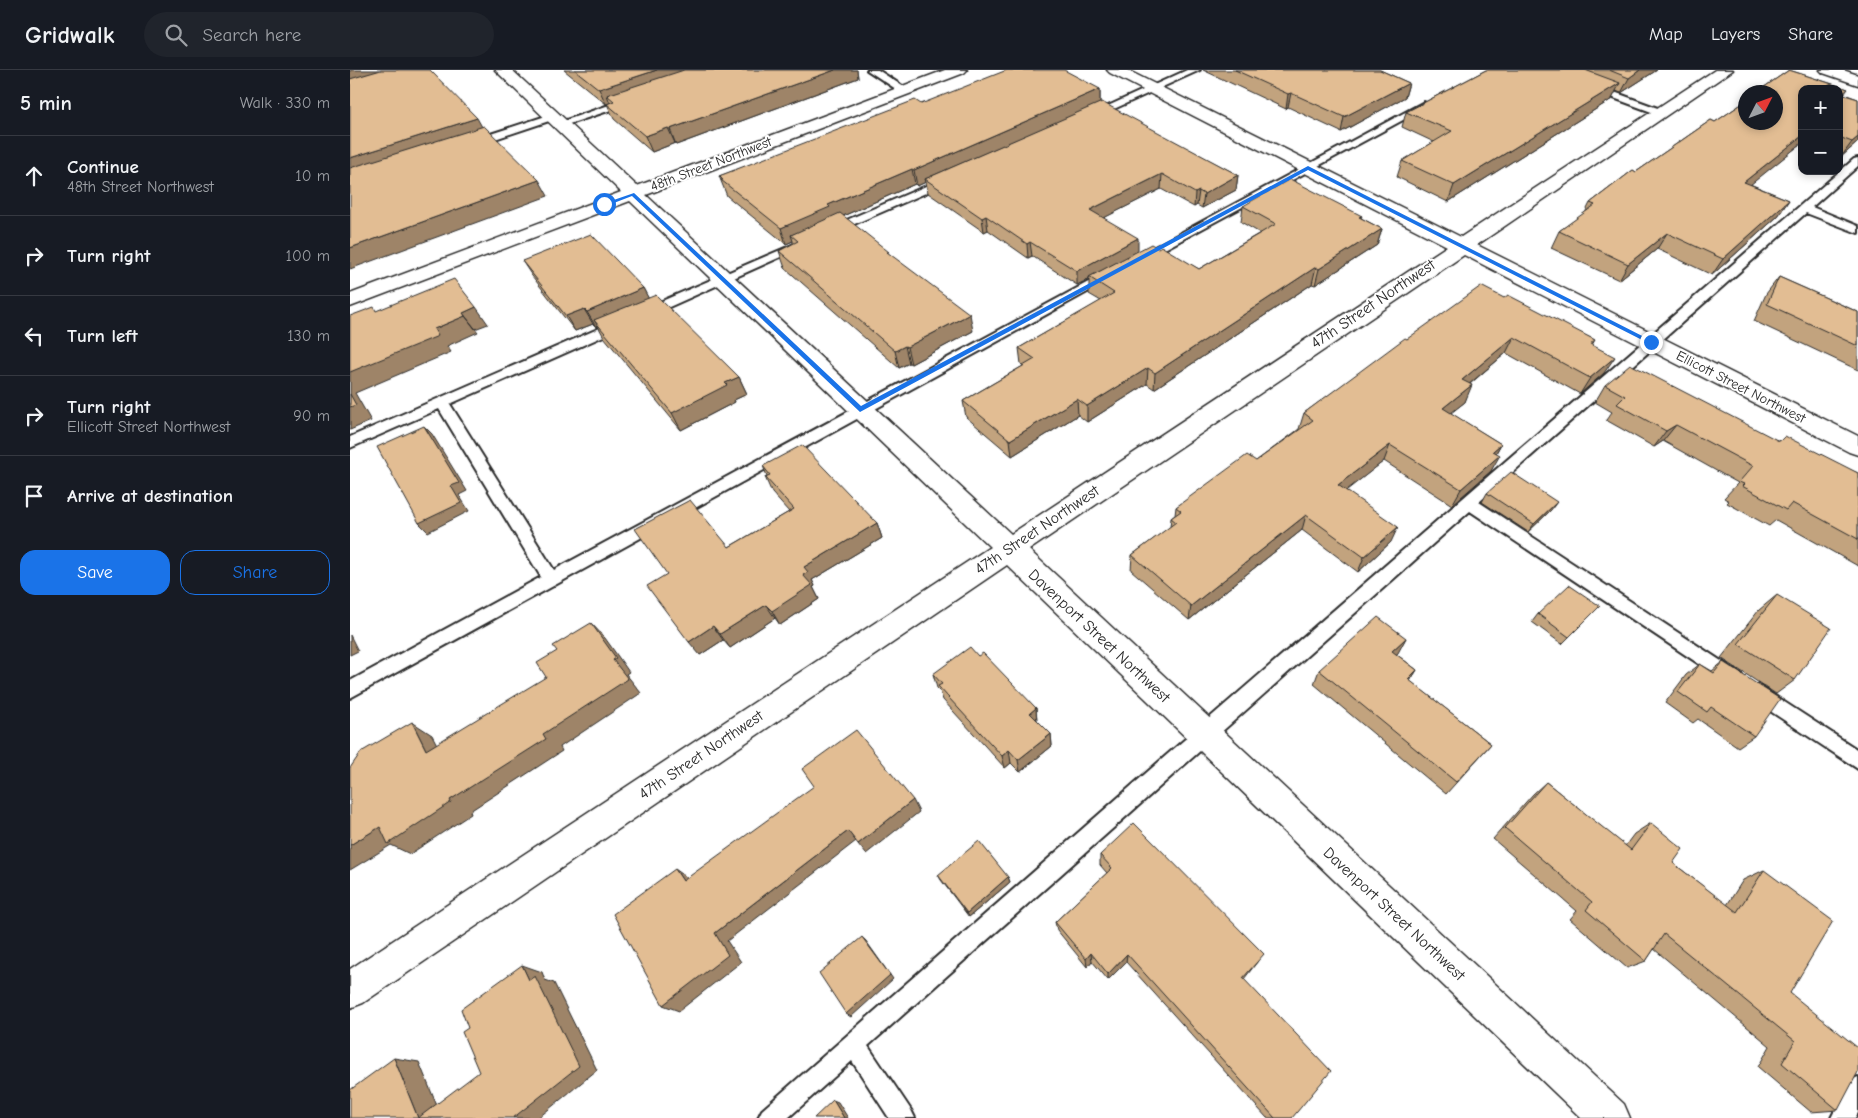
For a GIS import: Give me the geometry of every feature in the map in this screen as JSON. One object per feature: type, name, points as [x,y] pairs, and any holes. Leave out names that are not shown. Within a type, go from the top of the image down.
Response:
[{"type":"street","name":"Davenport Street Northwest","points":[[502,70],[1610,1118]]},
{"type":"street","name":"48th Street Northwest","points":[[350,300],[960,70]]},
{"type":"street","name":"Ellicott Street Northwest","points":[[1116,70],[1858,446]]},
{"type":"street","name":"47th Street Northwest","points":[[350,990],[1724,70]]},
{"type":"street","points":[[1828,70],[1858,80]]},
{"type":"lane","points":[[872,70],[905,91]]},
{"type":"lane","points":[[1080,121],[1195,70]]},
{"type":"lane","points":[[1583,83],[1660,112]]},
{"type":"lane","points":[[460,147],[640,97]]},
{"type":"lane","points":[[1135,261],[1437,97]]},
{"type":"lane","points":[[770,1118],[1204,734],[1858,161]]},
{"type":"lane","points":[[826,234],[962,173]]},
{"type":"lane","points":[[1804,208],[1858,230]]},
{"type":"lane","points":[[350,443],[807,242]]},
{"type":"lane","points":[[350,690],[860,410],[1118,271]]},
{"type":"lane","points":[[442,403],[551,580]]},
{"type":"lane","points":[[1468,502],[1858,760]]},
{"type":"lane","points":[[854,1044],[903,1118]]},
{"type":"lane","points":[[1843,1118],[1858,1089]]},
{"type":"building","points":[[381,70],[430,70],[477,118],[350,158],[350,79]]},
{"type":"building","points":[[575,70],[657,70],[599,89]]},
{"type":"building","points":[[684,70],[835,70],[670,129],[668,128],[645,136],[607,104],[614,101],[607,95]]},
{"type":"building","points":[[1007,70],[1064,70],[1100,89],[914,170],[912,169],[828,205],[830,207],[781,228],[721,180],[723,180],[719,176],[915,100],[921,104]]},
{"type":"building","points":[[1235,70],[1380,70],[1409,83],[1344,117]]},
{"type":"building","points":[[1486,70],[1585,70],[1620,83],[1454,185],[1402,161],[1452,131],[1406,112]]},
{"type":"building","points":[[1609,70],[1640,70],[1629,78]]},
{"type":"building","points":[[1789,70],[1836,85],[1798,85],[1798,139],[1744,182],[1789,200],[1723,259],[1667,233],[1628,264],[1559,231],[1595,205],[1590,203],[1633,170],[1636,172],[1711,120],[1715,122],[1738,106],[1738,130],[1783,130],[1783,85],[1767,85]]},
{"type":"building","points":[[1843,94],[1858,99],[1858,137],[1852,142],[1843,139]]},
{"type":"building","points":[[1102,102],[1238,175],[1204,194],[1199,191],[1195,193],[1162,174],[1090,210],[1138,238],[1077,271],[1030,242],[1027,244],[986,216],[982,218],[925,179]]},
{"type":"building","points":[[484,126],[539,180],[350,248],[350,168]]},
{"type":"building","points":[[1290,179],[1362,216],[1359,217],[1382,229],[1319,269],[1316,267],[1155,373],[1148,368],[1087,406],[1077,399],[1010,440],[963,401],[1035,359],[1019,348],[1114,293],[1089,277],[1151,244],[1158,248],[1161,246],[1199,269],[1276,224],[1243,206]]},
{"type":"building","points":[[840,213],[889,252],[887,252],[970,314],[907,347],[905,346],[895,351],[779,251],[798,241],[791,235]]},
{"type":"building","points":[[591,234],[643,288],[587,312],[584,309],[566,316],[522,261]]},
{"type":"building","points":[[1779,277],[1858,312],[1858,346],[1767,304]]},
{"type":"building","points":[[454,279],[476,307],[463,313],[465,316],[434,329],[438,336],[350,372],[350,316],[374,307],[376,311]]},
{"type":"building","points":[[1481,286],[1504,298],[1508,295],[1595,340],[1590,344],[1615,357],[1590,378],[1514,337],[1462,380],[1472,385],[1443,408],[1501,444],[1493,451],[1500,455],[1461,489],[1390,445],[1338,485],[1398,527],[1364,557],[1306,515],[1191,606],[1132,555],[1176,522],[1171,518],[1181,511],[1176,507],[1247,455],[1256,461],[1313,420],[1304,413],[1405,338],[1407,339]]},
{"type":"building","points":[[656,295],[739,377],[672,413],[594,320]]},
{"type":"building","points":[[1630,364],[1777,440],[1780,441],[1785,436],[1858,473],[1858,539],[1792,503],[1786,510],[1742,486],[1744,484],[1739,482],[1753,466],[1676,425],[1666,431],[1617,404],[1625,396],[1605,385]]},
{"type":"building","points":[[350,394],[356,405],[350,407]]},
{"type":"building","points":[[424,426],[459,483],[451,486],[461,503],[419,523],[377,447]]},
{"type":"building","points":[[802,445],[877,523],[804,567],[808,572],[803,575],[812,585],[772,611],[766,605],[720,634],[713,626],[689,642],[647,586],[667,574],[635,529],[690,500],[729,547],[794,509],[765,477],[770,475],[763,466]]},
{"type":"building","points":[[1511,472],[1557,502],[1534,524],[1487,493]]},
{"type":"building","points":[[1569,585],[1600,606],[1569,637],[1538,614]]},
{"type":"building","points":[[1777,595],[1831,628],[1795,680],[1738,644]]},
{"type":"building","points":[[1378,617],[1406,638],[1392,651],[1417,670],[1408,679],[1491,744],[1456,782],[1319,670]]},
{"type":"building","points":[[591,623],[616,658],[613,660],[628,679],[543,734],[546,739],[450,800],[451,802],[388,844],[380,827],[350,845],[350,768],[361,752],[412,722],[426,750],[546,677],[537,663],[557,651],[553,646]]},
{"type":"building","points":[[970,647],[978,656],[983,653],[1036,708],[1030,713],[1051,734],[1018,760],[1009,750],[1002,756],[938,686],[942,684],[933,674]]},
{"type":"building","points":[[1723,662],[1780,699],[1754,736],[1711,707],[1707,712],[1678,692],[1700,664],[1714,673]]},
{"type":"building","points":[[856,730],[913,800],[858,844],[848,831],[715,933],[728,955],[663,1005],[613,914],[675,869],[683,881],[814,786],[802,769]]},
{"type":"building","points":[[1546,782],[1631,850],[1651,823],[1683,849],[1673,863],[1737,912],[1764,870],[1833,921],[1790,993],[1858,1048],[1858,1072],[1838,1110],[1782,1063],[1795,1041],[1664,934],[1646,961],[1586,910],[1592,902],[1505,828]]},
{"type":"building","points":[[1134,823],[1264,954],[1243,978],[1331,1071],[1292,1118],[1275,1118],[1127,954],[1108,974],[1091,953],[1086,959],[1055,922],[1112,868],[1100,855]]},
{"type":"building","points":[[979,841],[1008,877],[967,913],[938,875]]},
{"type":"building","points":[[862,937],[890,975],[846,1014],[819,973]]},
{"type":"building","points":[[522,965],[529,980],[535,976],[579,1066],[513,1118],[418,1118],[479,1072],[462,1032],[468,1028],[461,1009]]},
{"type":"building","points":[[394,1058],[418,1118],[350,1118],[350,1090]]},
{"type":"building","points":[[833,1100],[844,1118],[814,1118]]},
{"type":"route","points":[[604,204],[632,194],[860,410],[1308,168],[1651,342]]}]
